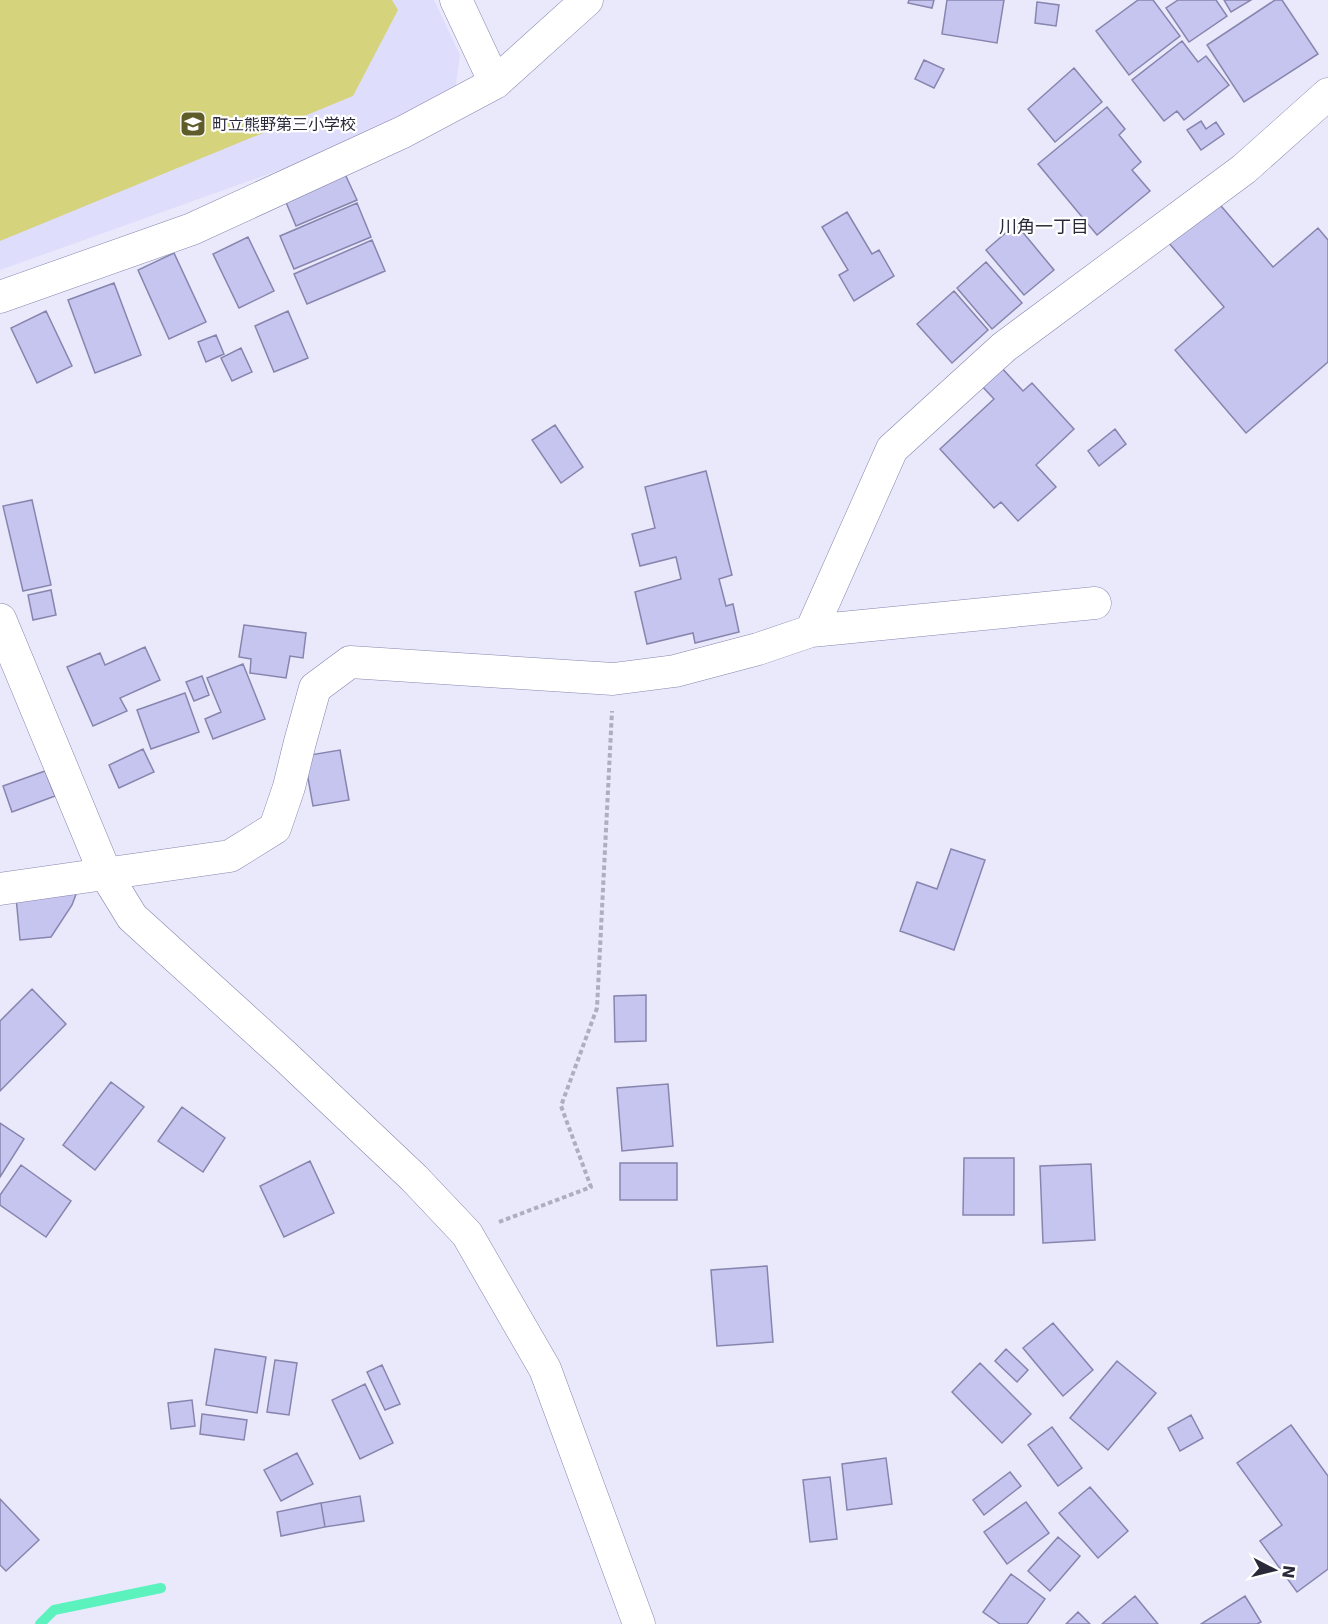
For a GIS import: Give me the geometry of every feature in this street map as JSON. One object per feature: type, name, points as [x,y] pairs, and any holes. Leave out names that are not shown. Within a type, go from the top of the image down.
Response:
[{"type":"street","points":[[456,0],[495,83]]},
{"type":"street","points":[[0,297],[192,229],[403,132],[495,83],[587,0]]},
{"type":"street","points":[[811,631],[892,449],[1004,347],[1244,169],[1328,94]]},
{"type":"street","points":[[0,889],[230,856],[275,828],[289,787],[315,688],[350,662],[613,679],[675,670],[758,649],[811,631],[1095,603]]},
{"type":"street","points":[[0,620],[105,873],[132,917],[414,1178],[467,1234],[545,1369],[639,1624]]},
{"type":"path","points":[[467,1234],[591,1187],[561,1106],[597,1008],[613,679]]},
{"type":"shaded area","name":"町立熊野第三小学校","points":[[0,0],[434,0],[460,55],[455,90],[316,157],[0,270]]},
{"type":"shaded area","name":"町立熊野第三小学校","points":[[0,0],[392,0],[398,10],[353,96],[0,241]]},
{"type":"building","points":[[909,0],[934,0],[932,8],[908,3]]},
{"type":"building","points":[[947,0],[1004,0],[997,43],[942,34]]},
{"type":"building","points":[[1138,0],[1153,0],[1180,36],[1129,75],[1096,31]]},
{"type":"building","points":[[1178,0],[1216,0],[1227,16],[1189,42],[1166,8]]},
{"type":"building","points":[[1224,0],[1251,0],[1231,12]]},
{"type":"building","points":[[1275,0],[1282,0],[1318,54],[1244,102],[1207,45]]},
{"type":"building","points":[[1037,2],[1059,5],[1056,26],[1035,23]]},
{"type":"building","points":[[1182,41],[1198,62],[1206,56],[1229,85],[1184,120],[1177,111],[1164,121],[1132,80]]},
{"type":"building","points":[[924,60],[944,69],[934,88],[915,79]]},
{"type":"building","points":[[1074,68],[1102,102],[1055,142],[1028,109]]},
{"type":"building","points":[[1107,107],[1125,129],[1119,135],[1141,162],[1132,170],[1150,191],[1097,235],[1038,164]]},
{"type":"building","points":[[1201,121],[1206,129],[1216,122],[1224,134],[1201,150],[1187,130]]},
{"type":"building","points":[[345,174],[357,200],[296,226],[285,200]]},
{"type":"building","points":[[1216,200],[1273,267],[1318,228],[1328,240],[1328,362],[1246,433],[1175,350],[1224,307],[1168,242]]},
{"type":"building","points":[[357,203],[371,237],[294,269],[280,236]]},
{"type":"building","points":[[847,212],[872,254],[879,250],[894,276],[854,301],[839,275],[848,270],[822,227]]},
{"type":"building","points":[[1016,224],[1054,270],[1024,295],[986,250]]},
{"type":"building","points":[[248,237],[274,291],[239,308],[213,254]]},
{"type":"building","points":[[372,240],[385,271],[307,304],[294,274]]},
{"type":"building","points":[[174,253],[206,322],[169,339],[138,270]]},
{"type":"building","points":[[986,262],[1022,303],[992,329],[957,288]]},
{"type":"building","points":[[114,283],[141,355],[95,373],[68,300]]},
{"type":"building","points":[[954,291],[988,330],[952,363],[917,324]]},
{"type":"building","points":[[46,311],[72,366],[37,383],[11,328]]},
{"type":"building","points":[[288,311],[308,358],[274,372],[255,326]]},
{"type":"building","points":[[216,335],[224,354],[206,362],[198,342]]},
{"type":"building","points":[[241,348],[252,372],[232,381],[221,358]]},
{"type":"building","points":[[1000,366],[1023,391],[1032,383],[1074,429],[1036,465],[1056,487],[1018,521],[1001,502],[994,508],[940,449],[994,399],[980,384]]},
{"type":"building","points":[[555,425],[583,467],[561,483],[532,440]]},
{"type":"building","points":[[1115,429],[1126,444],[1099,466],[1088,451]]},
{"type":"building","points":[[706,471],[732,575],[719,579],[726,606],[733,604],[739,632],[695,643],[693,633],[647,644],[635,592],[681,579],[676,557],[640,566],[632,534],[655,528],[645,487]]},
{"type":"building","points":[[32,500],[51,585],[23,591],[3,506]]},
{"type":"building","points":[[51,590],[56,615],[33,620],[28,595]]},
{"type":"building","points":[[244,625],[306,633],[303,658],[290,656],[286,678],[250,673],[251,659],[239,657]]},
{"type":"building","points":[[145,647],[160,680],[120,698],[127,711],[93,726],[67,667],[100,653],[105,665]]},
{"type":"building","points":[[243,664],[265,719],[213,739],[205,719],[221,712],[207,678]]},
{"type":"building","points":[[202,676],[209,695],[194,701],[186,682]]},
{"type":"building","points":[[185,693],[199,732],[151,749],[137,710]]},
{"type":"building","points":[[143,749],[154,772],[119,788],[109,765]]},
{"type":"building","points":[[340,750],[349,800],[313,806],[304,756]]},
{"type":"building","points":[[45,771],[55,796],[12,812],[3,786]]},
{"type":"building","points":[[951,849],[985,860],[954,950],[900,931],[917,882],[937,889]]},
{"type":"building","points":[[78,889],[72,905],[51,937],[20,940],[16,897]]},
{"type":"building","points":[[32,989],[66,1024],[0,1091],[0,1021]]},
{"type":"building","points":[[646,995],[646,1041],[615,1042],[614,996]]},
{"type":"building","points":[[111,1082],[144,1107],[95,1170],[63,1145]]},
{"type":"building","points":[[668,1084],[673,1146],[622,1151],[617,1088]]},
{"type":"building","points":[[182,1107],[225,1138],[203,1172],[158,1141]]},
{"type":"building","points":[[0,1123],[24,1139],[0,1177]]},
{"type":"building","points":[[964,1158],[1014,1158],[1014,1215],[963,1215]]},
{"type":"building","points":[[310,1161],[334,1213],[284,1237],[260,1186]]},
{"type":"building","points":[[620,1163],[677,1163],[677,1200],[620,1200]]},
{"type":"building","points":[[1091,1164],[1095,1240],[1043,1243],[1040,1166]]},
{"type":"building","points":[[21,1165],[71,1201],[46,1237],[0,1205],[0,1195]]},
{"type":"building","points":[[767,1266],[773,1342],[717,1346],[711,1270]]},
{"type":"building","points":[[1053,1323],[1093,1370],[1063,1396],[1023,1348]]},
{"type":"building","points":[[215,1349],[266,1357],[257,1413],[206,1405]]},
{"type":"building","points":[[1006,1349],[1028,1370],[1017,1382],[995,1361]]},
{"type":"building","points":[[275,1360],[297,1363],[289,1415],[267,1412]]},
{"type":"building","points":[[1117,1361],[1156,1393],[1108,1450],[1070,1418]]},
{"type":"building","points":[[980,1363],[1031,1414],[1002,1443],[952,1392]]},
{"type":"building","points":[[382,1365],[400,1404],[385,1410],[367,1372]]},
{"type":"building","points":[[365,1384],[393,1443],[360,1459],[332,1400]]},
{"type":"building","points":[[192,1400],[195,1426],[171,1429],[168,1403]]},
{"type":"building","points":[[202,1414],[247,1420],[244,1440],[200,1434]]},
{"type":"building","points":[[1191,1415],[1203,1438],[1180,1451],[1168,1428]]},
{"type":"building","points":[[1291,1425],[1328,1476],[1328,1569],[1297,1592],[1260,1541],[1282,1525],[1237,1463]]},
{"type":"building","points":[[1052,1427],[1082,1468],[1058,1486],[1028,1445]]},
{"type":"building","points":[[297,1453],[313,1484],[281,1501],[264,1470]]},
{"type":"building","points":[[886,1458],[892,1504],[847,1510],[842,1464]]},
{"type":"building","points":[[1010,1472],[1021,1486],[984,1515],[973,1500]]},
{"type":"building","points":[[830,1477],[837,1539],[810,1542],[803,1480]]},
{"type":"building","points":[[1090,1487],[1128,1531],[1098,1558],[1059,1513]]},
{"type":"building","points":[[360,1496],[364,1521],[325,1527],[321,1503]]},
{"type":"building","points":[[0,1499],[39,1540],[6,1571],[0,1565]]},
{"type":"building","points":[[1026,1502],[1049,1533],[1007,1564],[984,1532]]},
{"type":"building","points":[[321,1503],[325,1527],[281,1536],[277,1512]]},
{"type":"building","points":[[1058,1537],[1080,1556],[1050,1591],[1028,1571]]},
{"type":"building","points":[[1011,1574],[1045,1599],[1027,1624],[1000,1624],[983,1612]]},
{"type":"building","points":[[1135,1596],[1158,1624],[1102,1624]]},
{"type":"building","points":[[1245,1596],[1261,1622],[1257,1624],[1201,1624]]},
{"type":"building","points":[[1078,1612],[1090,1624],[1066,1624]]},
{"type":"waterway","points":[[40,1624],[54,1610],[161,1588]]},
{"type":"place","name":"町立熊野第三小学校","points":[[193,124]]},
{"type":"district","name":"川角一丁目","points":[[1044,226]]}]
